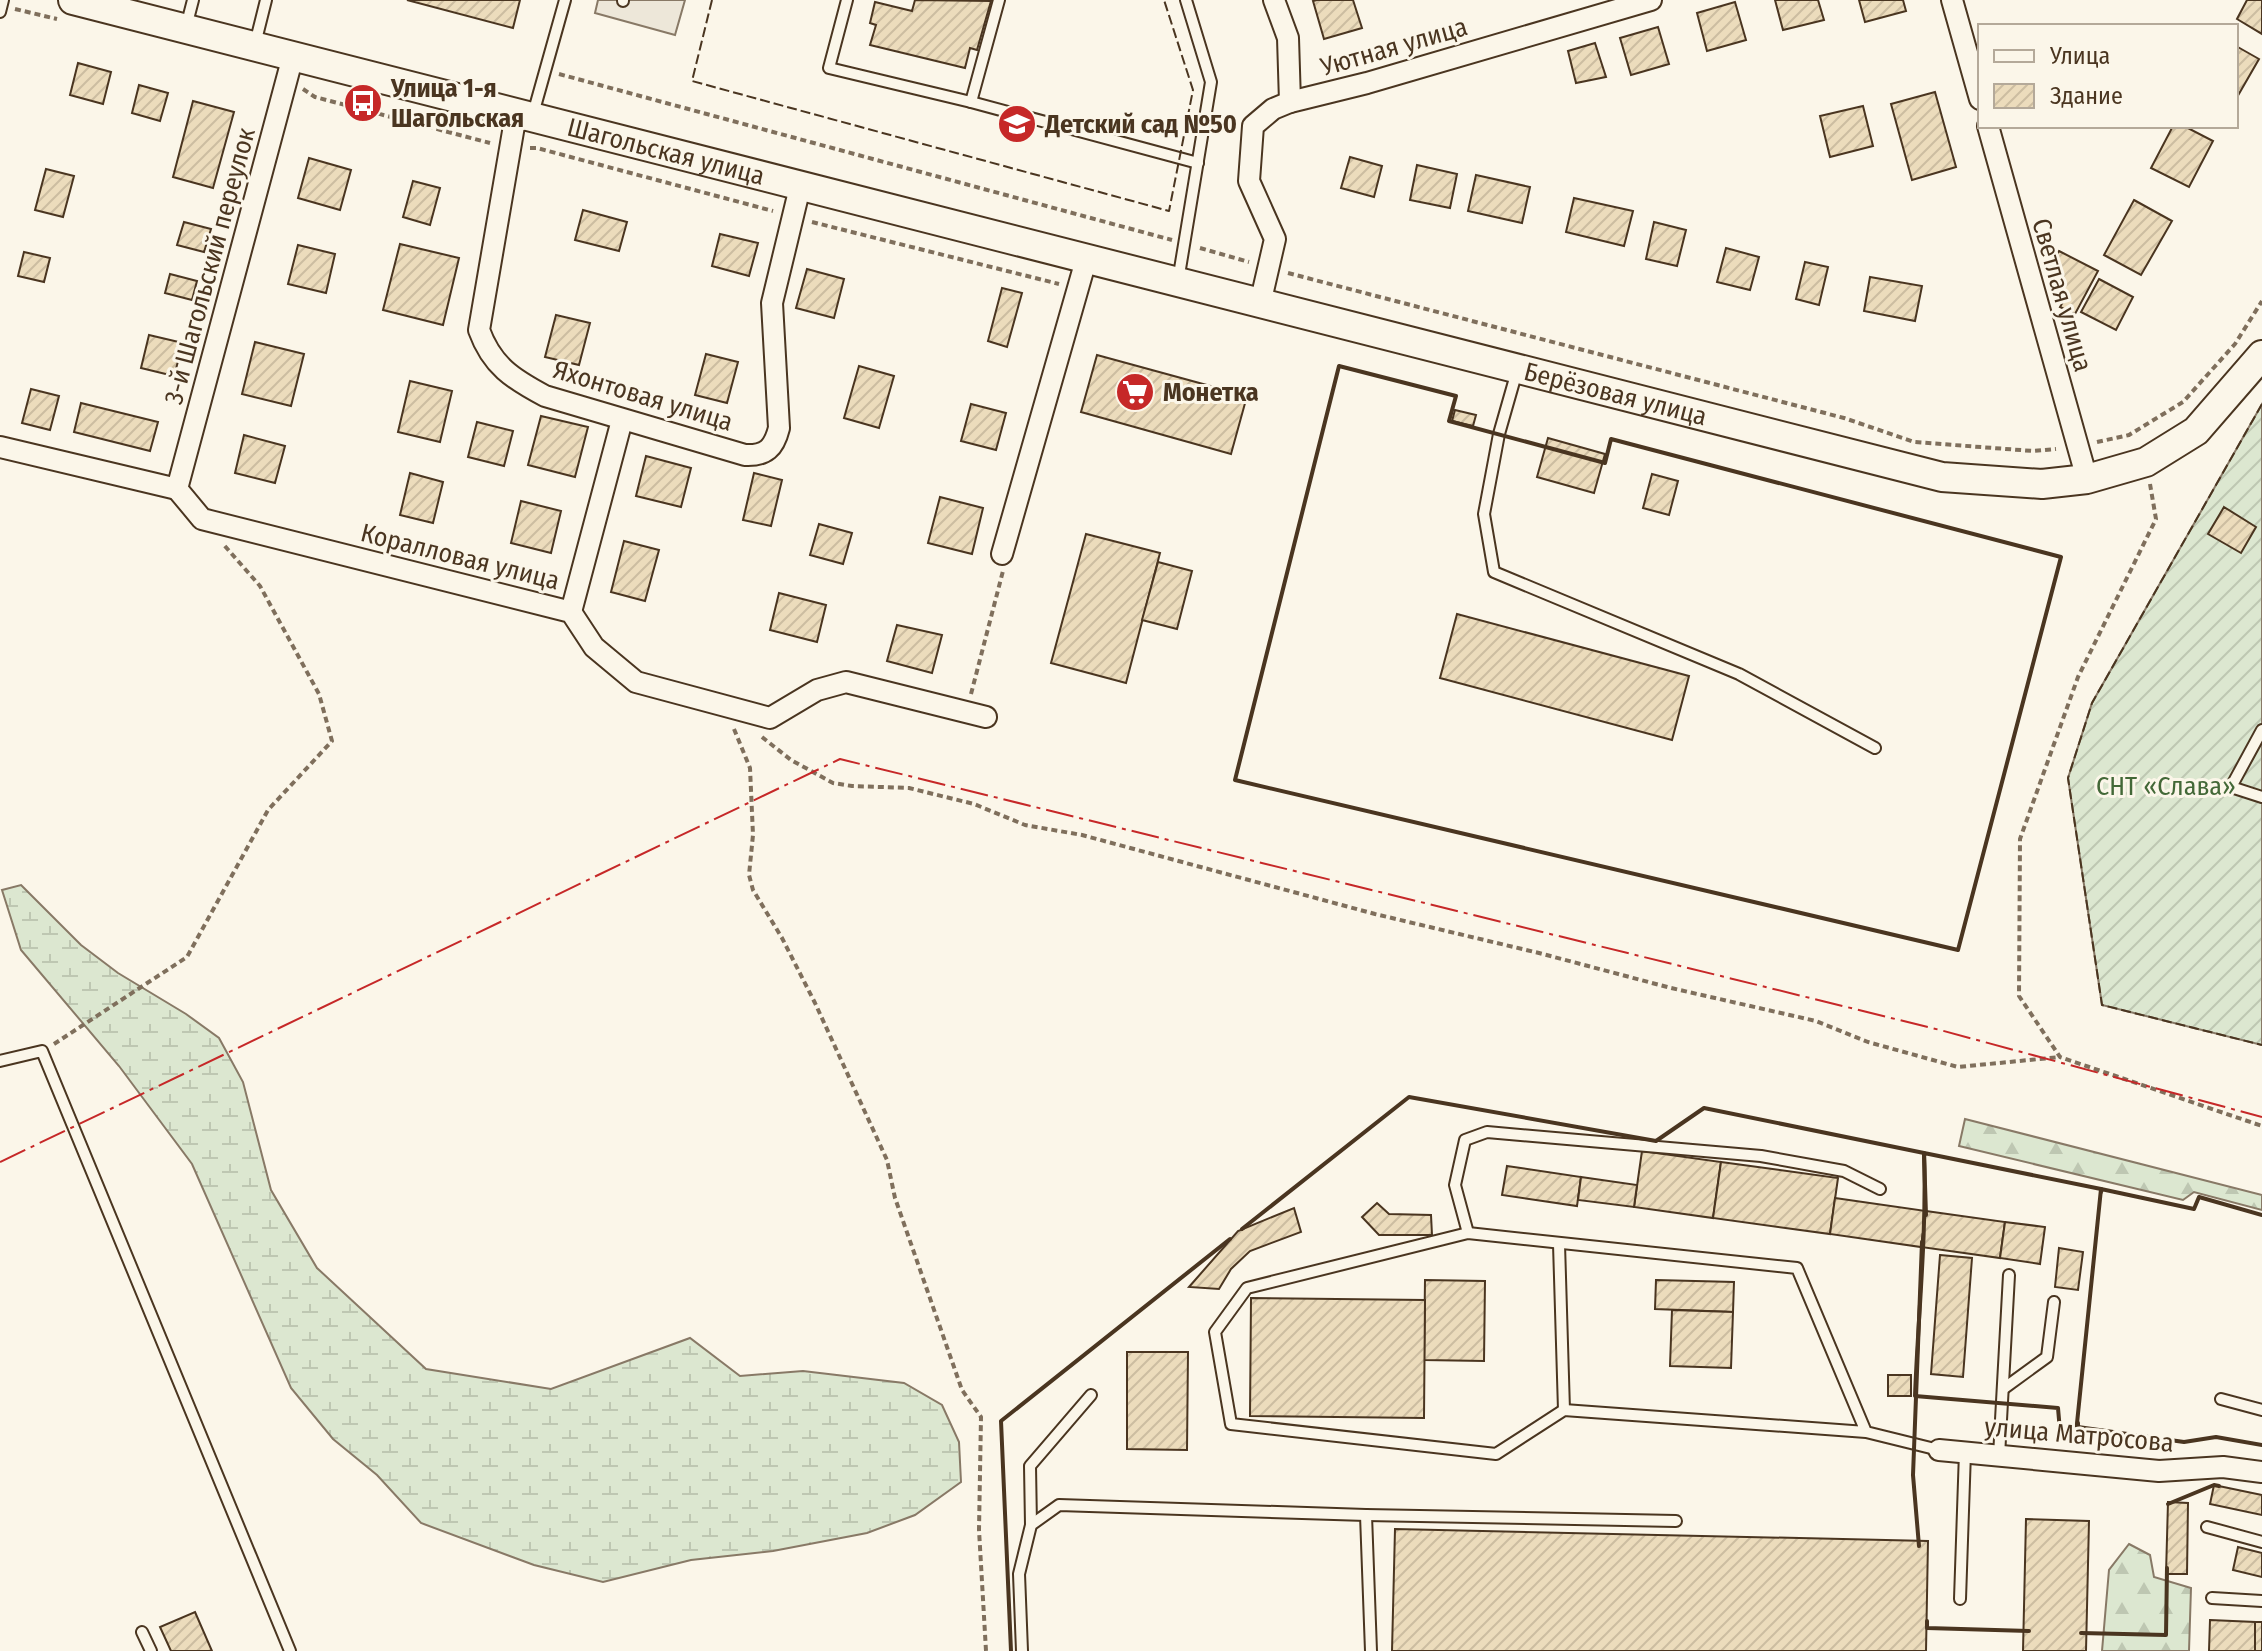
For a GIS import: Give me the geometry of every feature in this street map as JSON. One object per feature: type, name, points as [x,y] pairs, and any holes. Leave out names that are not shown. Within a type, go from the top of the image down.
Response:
[{"type":"main road","name":"Шагольская улица","points":[[67,10],[186,29],[254,46],[290,67],[524,115],[1260,304]]},
{"type":"main road","name":"Берёзовая улица","points":[[1260,304],[1942,477],[2042,484],[2087,479],[2146,462],[2196,431],[2262,355]]},
{"type":"street","points":[[1260,304],[1275,239],[1249,181],[1253,126],[1273,109],[1290,102],[1288,38],[1274,0]]},
{"type":"street","name":"Уютная улица","points":[[1290,102],[1367,83],[1651,0]]},
{"type":"street","points":[[1952,0],[1978,92]]},
{"type":"street","name":"3-й Шагольский переулок","points":[[177,489],[290,67]]},
{"type":"street","name":"Яхонтовая улица","points":[[524,115],[508,148],[479,330],[486,349],[500,367],[545,396],[745,455],[769,451],[779,428],[772,303],[800,187]]},
{"type":"street","name":"Светлая улица","points":[[1989,128],[2087,479]]},
{"type":"street","points":[[1002,554],[1086,260]]},
{"type":"street","points":[[571,612],[622,420]]},
{"type":"street","points":[[0,447],[177,489],[202,519]]},
{"type":"street","name":"Коралловая улица","points":[[202,519],[571,612],[594,647],[636,682],[726,708],[770,718],[817,690],[846,682],[976,714]]},
{"type":"street","name":"улица Матросова","points":[[1939,1450],[2159,1471],[2223,1467],[2262,1472]]},
{"type":"lane","points":[[186,29],[193,0]]},
{"type":"lane","points":[[254,46],[266,0]]},
{"type":"lane","points":[[524,115],[545,71],[565,0]]},
{"type":"lane","points":[[847,0],[829,68],[971,102],[1198,163]]},
{"type":"lane","points":[[971,102],[999,0]]},
{"type":"lane","points":[[1178,283],[1211,82],[1186,0]]},
{"type":"lane","points":[[1517,370],[1499,434],[1484,514],[1494,572],[1739,674],[1875,748]]},
{"type":"lane","points":[[2262,730],[2231,787],[2262,797]]},
{"type":"lane","points":[[0,1061],[42,1051],[290,1651]]},
{"type":"lane","points":[[1468,1233],[1455,1185],[1465,1140],[1487,1132],[1761,1156],[1844,1171],[1880,1189]]},
{"type":"lane","points":[[1866,1432],[1797,1268],[1468,1233],[1247,1288],[1215,1332],[1231,1424],[1496,1454],[1564,1410],[1866,1432],[1939,1450]]},
{"type":"lane","points":[[1559,1244],[1564,1410]]},
{"type":"lane","points":[[1999,1456],[2009,1275]]},
{"type":"lane","points":[[2003,1389],[2047,1357],[2054,1302]]},
{"type":"lane","points":[[1022,1651],[1019,1574],[1031,1525],[1030,1466],[1091,1395]]},
{"type":"lane","points":[[2221,1399],[2262,1410]]},
{"type":"lane","points":[[1960,1599],[1965,1452]]},
{"type":"lane","points":[[1031,1525],[1059,1505],[1676,1521]]},
{"type":"lane","points":[[1366,1515],[1371,1651]]},
{"type":"lane","points":[[2207,1527],[2262,1542]]},
{"type":"lane","points":[[2212,1598],[2262,1601]]},
{"type":"lane","points":[[142,1632],[151,1651]]},
{"type":"path","points":[[2,6],[67,10]]},
{"type":"path","points":[[290,67],[315,97],[508,148],[537,148],[1077,289]]},
{"type":"path","points":[[545,71],[1268,267],[1844,418],[1914,442],[2033,451],[2129,435],[2183,402],[2235,344],[2262,301]]},
{"type":"path","points":[[2060,1057],[2019,996],[2020,839],[2078,677],[2156,519],[2146,462]]},
{"type":"path","points":[[42,1051],[187,957],[268,810],[332,741],[319,694],[260,586],[202,519]]},
{"type":"path","points":[[976,714],[1003,575],[1002,554]]},
{"type":"path","points":[[726,708],[791,760],[833,783],[909,788],[974,804],[1025,825],[1082,835],[1375,914],[1816,1021],[1868,1042],[1958,1067],[2060,1057],[2262,1126]]},
{"type":"path","points":[[726,708],[750,768],[753,835],[749,875],[753,890],[815,1003],[887,1160],[895,1198],[962,1390],[981,1417],[979,1530],[986,1651]]},
{"type":"green space","name":"СНТ «Слава»","points":[[2262,404],[2262,1045],[2102,1005],[2068,778],[2092,703]]},
{"type":"green space","points":[[21,885],[81,945],[118,973],[219,1038],[243,1082],[271,1190],[317,1268],[426,1369],[551,1389],[690,1338],[740,1376],[803,1371],[904,1383],[942,1405],[959,1442],[961,1482],[915,1515],[867,1533],[773,1551],[691,1560],[603,1582],[534,1565],[421,1523],[377,1475],[333,1439],[291,1388],[192,1164],[119,1066],[21,950],[2,890]]},
{"type":"green space","points":[[1965,1119],[2262,1195],[2262,1210],[2194,1192],[2183,1200],[1959,1146]]},
{"type":"green space","points":[[2129,1544],[2150,1555],[2154,1577],[2191,1588],[2189,1651],[2102,1651],[2109,1570]]},
{"type":"shaded area","points":[[598,0],[685,0],[675,35],[595,13]]},
{"type":"building","points":[[407,0],[520,0],[513,28]]},
{"type":"building","points":[[915,0],[991,1],[977,50],[970,48],[965,68],[870,45],[876,25],[870,23],[875,2],[912,11]]},
{"type":"building","points":[[1353,0],[1362,28],[1324,39],[1313,1]]},
{"type":"building","points":[[1775,0],[1818,0],[1824,20],[1783,30]]},
{"type":"building","points":[[1859,0],[1903,0],[1906,11],[1865,22]]},
{"type":"building","points":[[2247,0],[2262,0],[2262,34],[2237,19]]},
{"type":"building","points":[[1735,2],[1746,40],[1707,51],[1697,13]]},
{"type":"building","points":[[1658,27],[1669,64],[1631,75],[1620,38]]},
{"type":"building","points":[[1595,43],[1606,77],[1576,83],[1568,51]]},
{"type":"building","points":[[2238,47],[2259,59],[2238,96]]},
{"type":"building","points":[[78,63],[111,72],[103,104],[70,95]]},
{"type":"building","points":[[139,85],[168,93],[160,121],[132,113]]},
{"type":"building","points":[[1935,92],[1956,167],[1912,180],[1891,104]]},
{"type":"building","points":[[193,101],[234,112],[213,188],[173,177]]},
{"type":"building","points":[[1863,106],[1873,146],[1830,157],[1820,116]]},
{"type":"building","points":[[2172,128],[2188,128],[2213,141],[2189,187],[2151,168]]},
{"type":"building","points":[[1350,157],[1382,166],[1374,197],[1341,188]]},
{"type":"building","points":[[309,158],[351,170],[340,210],[298,198]]},
{"type":"building","points":[[1417,165],[1457,174],[1450,208],[1410,200]]},
{"type":"building","points":[[46,169],[74,176],[63,217],[35,210]]},
{"type":"building","points":[[1476,175],[1530,187],[1522,223],[1468,211]]},
{"type":"building","points":[[413,181],[440,188],[430,225],[403,217]]},
{"type":"building","points":[[1574,198],[1633,211],[1624,246],[1566,232]]},
{"type":"building","points":[[2134,200],[2172,221],[2141,275],[2104,255]]},
{"type":"building","points":[[583,210],[627,222],[619,251],[575,240]]},
{"type":"building","points":[[184,222],[211,229],[204,252],[177,245]]},
{"type":"building","points":[[1654,222],[1686,230],[1677,266],[1646,259]]},
{"type":"building","points":[[720,234],[758,243],[749,276],[712,266]]},
{"type":"building","points":[[400,244],[459,258],[443,325],[383,310]]},
{"type":"building","points":[[298,245],[335,254],[326,293],[288,284]]},
{"type":"building","points":[[1726,248],[1759,257],[1750,290],[1717,282]]},
{"type":"building","points":[[2059,251],[2098,271],[2075,314],[2060,307],[2067,295],[2053,288],[2061,272],[2051,266]]},
{"type":"building","points":[[24,252],[50,258],[44,282],[18,276]]},
{"type":"building","points":[[1805,262],[1828,267],[1819,305],[1796,299]]},
{"type":"building","points":[[807,269],[844,279],[834,318],[796,308]]},
{"type":"building","points":[[170,274],[197,281],[192,300],[165,293]]},
{"type":"building","points":[[1870,277],[1922,286],[1915,321],[1864,311]]},
{"type":"building","points":[[2099,279],[2133,297],[2116,330],[2081,312]]},
{"type":"building","points":[[1002,288],[1022,293],[1007,347],[988,341]]},
{"type":"building","points":[[556,315],[590,323],[579,365],[545,357]]},
{"type":"building","points":[[149,335],[183,343],[174,376],[141,368]]},
{"type":"building","points":[[255,342],[304,354],[291,406],[242,394]]},
{"type":"building","points":[[706,354],[738,362],[727,403],[695,395]]},
{"type":"building","points":[[1097,355],[1247,396],[1231,454],[1081,412]]},
{"type":"building","points":[[859,366],[894,376],[879,428],[844,418]]},
{"type":"building","points":[[410,381],[452,391],[440,442],[398,432]]},
{"type":"building","points":[[31,389],[59,396],[50,430],[22,423]]},
{"type":"building","points":[[81,403],[158,422],[150,451],[74,432]]},
{"type":"building","points":[[971,404],[1006,413],[996,450],[961,441]]},
{"type":"building","points":[[1455,410],[1476,415],[1473,426],[1452,421]]},
{"type":"building","points":[[541,416],[588,427],[575,477],[528,465]]},
{"type":"building","points":[[477,422],[513,431],[504,466],[468,457]]},
{"type":"building","points":[[244,435],[285,446],[275,483],[235,473]]},
{"type":"building","points":[[1548,438],[1605,454],[1594,493],[1537,477]]},
{"type":"building","points":[[646,456],[691,468],[681,507],[636,496]]},
{"type":"building","points":[[410,473],[443,482],[433,523],[400,515]]},
{"type":"building","points":[[754,473],[782,480],[771,526],[743,520]]},
{"type":"building","points":[[1652,474],[1678,481],[1669,515],[1643,508]]},
{"type":"building","points":[[940,497],[983,508],[972,554],[928,543]]},
{"type":"building","points":[[521,501],[561,511],[551,553],[511,543]]},
{"type":"building","points":[[2224,507],[2256,527],[2241,553],[2208,534]]},
{"type":"building","points":[[819,524],[852,533],[843,564],[810,555]]},
{"type":"building","points":[[1086,534],[1160,553],[1126,683],[1051,663]]},
{"type":"building","points":[[624,541],[659,550],[645,601],[611,592]]},
{"type":"building","points":[[1158,562],[1192,571],[1177,629],[1142,620]]},
{"type":"building","points":[[779,593],[826,605],[817,642],[770,630]]},
{"type":"building","points":[[1457,614],[1689,676],[1672,740],[1440,678]]},
{"type":"building","points":[[897,625],[942,635],[932,673],[887,661]]},
{"type":"building","points":[[1642,1151],[1721,1162],[1713,1218],[1634,1207]]},
{"type":"building","points":[[1721,1162],[1838,1178],[1830,1234],[1713,1218]]},
{"type":"building","points":[[1507,1166],[1581,1177],[1577,1206],[1502,1195]]},
{"type":"building","points":[[1581,1177],[1637,1185],[1634,1207],[1578,1200]]},
{"type":"building","points":[[1835,1198],[1926,1211],[1921,1247],[1830,1234]]},
{"type":"building","points":[[1377,1203],[1389,1214],[1431,1215],[1432,1235],[1379,1235],[1362,1217]]},
{"type":"building","points":[[1294,1208],[1301,1232],[1250,1251],[1231,1269],[1219,1289],[1189,1287],[1238,1231]]},
{"type":"building","points":[[1926,1211],[2005,1222],[2000,1258],[1921,1247]]},
{"type":"building","points":[[2005,1222],[2045,1227],[2040,1264],[2000,1258]]},
{"type":"building","points":[[2059,1248],[2083,1252],[2078,1290],[2055,1287]]},
{"type":"building","points":[[1940,1255],[1972,1258],[1963,1377],[1931,1374]]},
{"type":"building","points":[[1425,1280],[1485,1281],[1484,1361],[1424,1360]]},
{"type":"building","points":[[1656,1280],[1734,1282],[1733,1312],[1655,1309]]},
{"type":"building","points":[[1251,1298],[1425,1300],[1424,1418],[1250,1416]]},
{"type":"building","points":[[1672,1310],[1733,1312],[1731,1368],[1670,1366]]},
{"type":"building","points":[[1127,1352],[1188,1352],[1187,1450],[1127,1449]]},
{"type":"building","points":[[1888,1375],[1911,1375],[1911,1396],[1888,1396]]},
{"type":"building","points":[[2214,1485],[2262,1495],[2262,1515],[2210,1504]]},
{"type":"building","points":[[2168,1502],[2188,1503],[2187,1574],[2166,1574]]},
{"type":"building","points":[[2026,1519],[2089,1521],[2086,1651],[2023,1651]]},
{"type":"building","points":[[1395,1529],[1928,1541],[1926,1651],[1392,1651]]},
{"type":"building","points":[[2238,1547],[2262,1553],[2262,1577],[2233,1570]]},
{"type":"building","points":[[195,1612],[212,1651],[171,1651],[160,1627]]},
{"type":"building","points":[[2210,1620],[2255,1622],[2255,1651],[2209,1651]]},
{"type":"building","points":[[2255,1622],[2262,1622],[2262,1651],[2255,1651]]},
{"type":"fence","points":[[712,0],[692,81],[1169,211],[1193,90],[1164,0]]},
{"type":"fence","points":[[2262,404],[2092,703],[2068,778],[2102,1005],[2262,1045]]},
{"type":"wall","points":[[1339,366],[1456,396],[1449,421],[1605,463],[1611,439],[2061,557],[1958,950],[1235,780],[1339,366]]},
{"type":"wall","points":[[1242,1229],[1409,1097],[1656,1141],[1704,1108],[1924,1153],[1926,1215]]},
{"type":"wall","points":[[1924,1153],[2101,1189],[2076,1433],[2060,1431],[2058,1408],[1915,1396],[1924,1153]]},
{"type":"wall","points":[[2101,1192],[2101,1189],[2194,1209],[2199,1197],[2262,1215]]},
{"type":"wall","points":[[1011,1651],[1001,1421],[1230,1239]]},
{"type":"wall","points":[[1919,1546],[1913,1475],[1922,1242]]},
{"type":"wall","points":[[2078,1423],[2078,1427],[2184,1442],[2216,1437],[2262,1445]]},
{"type":"wall","points":[[2168,1504],[2214,1485],[2219,1486]]},
{"type":"wall","points":[[2081,1633],[2166,1635],[2167,1568]]},
{"type":"wall","points":[[1927,1621],[1927,1628],[2029,1631]]},
{"type":"power","points":[[0,1162],[840,759],[1940,1030],[2262,1117]]},
{"type":"place","name":"Улица 1-я Шагольская","points":[[363,103]]},
{"type":"place","name":"Детский сад №50","points":[[1017,124]]},
{"type":"place","name":"Монетка","points":[[1135,392]]}]
